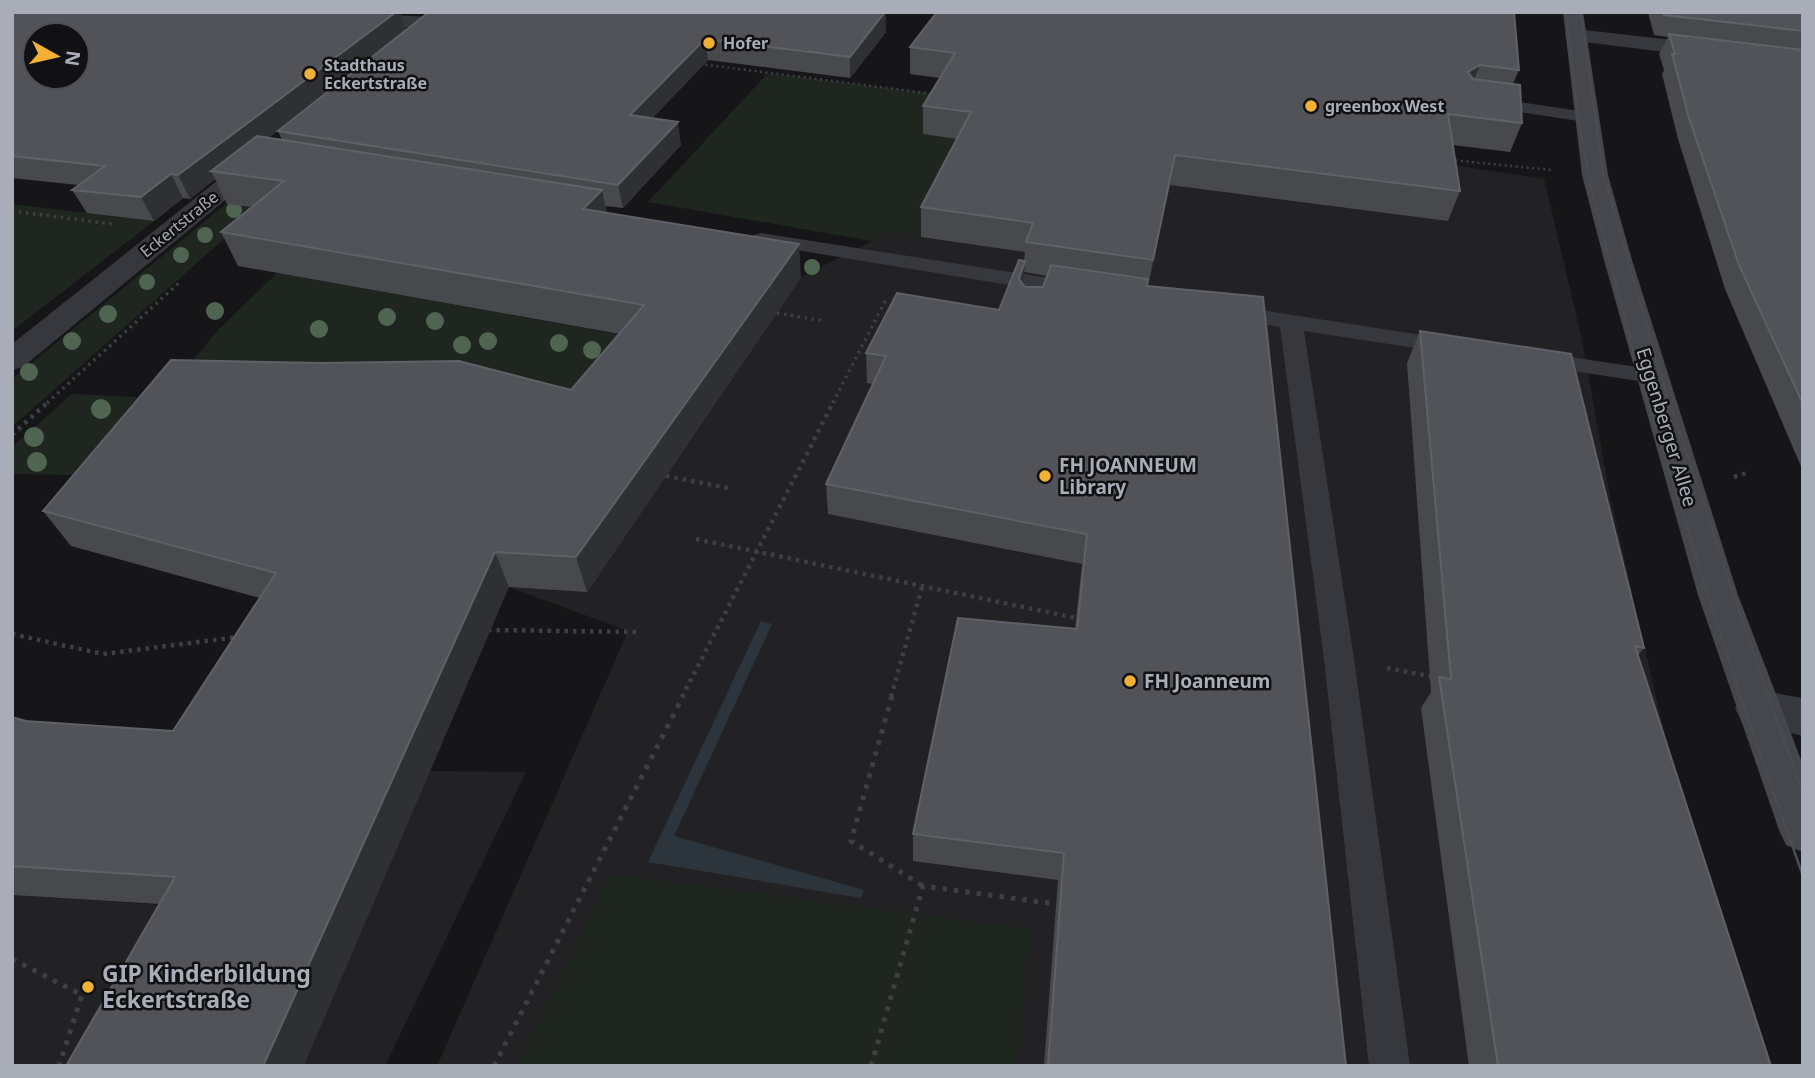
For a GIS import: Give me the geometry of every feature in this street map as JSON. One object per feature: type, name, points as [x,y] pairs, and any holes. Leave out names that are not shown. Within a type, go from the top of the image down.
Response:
[{"type":"main road","name":"Eggenberger Allee","points":[[1575,23],[1595,175],[1651,376],[1695,523],[1757,708],[1803,831]]},
{"type":"street","points":[[337,18],[423,30]]},
{"type":"street","points":[[1575,23],[1803,62]]},
{"type":"street","name":"Eckertstraße","points":[[12,360],[275,153]]},
{"type":"street","points":[[1757,708],[1803,717]]},
{"type":"lane","points":[[1469,100],[1586,117]]},
{"type":"lane","points":[[738,235],[1104,293]]},
{"type":"lane","points":[[1030,309],[1038,283]]},
{"type":"lane","points":[[1211,309],[1480,351]]},
{"type":"lane","points":[[1291,321],[1339,659],[1390,1066]]},
{"type":"lane","points":[[1521,357],[1651,376]]},
{"type":"path","points":[[700,64],[942,95]]},
{"type":"path","points":[[1445,159],[1553,170]]},
{"type":"path","points":[[13,212],[116,224]]},
{"type":"path","points":[[494,1066],[905,263]]},
{"type":"path","points":[[12,435],[180,282]]},
{"type":"path","points":[[777,313],[824,321]]},
{"type":"path","points":[[1734,477],[1750,472]]},
{"type":"path","points":[[666,476],[728,488]]},
{"type":"path","points":[[696,539],[1076,618]]},
{"type":"path","points":[[922,587],[851,841],[923,886],[1056,904]]},
{"type":"path","points":[[488,630],[638,632]]},
{"type":"path","points":[[12,634],[103,654],[245,636]]},
{"type":"path","points":[[1339,659],[1446,679]]},
{"type":"path","points":[[871,1066],[923,886]]},
{"type":"path","points":[[12,959],[82,995],[60,1066]]},
{"type":"shaded area","points":[[768,73],[942,95],[970,140],[921,237],[890,232],[872,241],[648,202]]},
{"type":"shaded area","name":"FH Joanneum","points":[[970,141],[1441,163],[1544,179],[1581,335],[1610,496],[1664,731],[1762,1066],[437,1066],[628,631],[509,587],[391,578],[299,609],[225,588],[716,262],[801,277],[890,232]]},
{"type":"shaded area","points":[[287,183],[12,427],[12,379],[232,199]]},
{"type":"shaded area","points":[[12,204],[154,221],[12,331]]},
{"type":"shaded area","points":[[277,273],[651,340],[581,425],[166,393],[219,329]]},
{"type":"shaded area","points":[[72,394],[137,397],[75,475],[12,474],[12,447]]},
{"type":"shaded area","points":[[761,621],[772,624],[674,836],[864,890],[861,898],[648,862]]},
{"type":"shaded area","points":[[430,771],[526,772],[385,1066],[304,1066]]},
{"type":"shaded area","points":[[611,874],[1031,929],[1017,1066],[517,1066]]},
{"type":"shaded area","name":"GIP Kinderbildung Eckertstraße","points":[[12,895],[207,908],[120,1066],[12,1066]]},
{"type":"building","points":[[12,12],[396,12],[178,175],[171,174],[141,197],[72,190],[105,166],[12,156]]},
{"type":"building","points":[[429,12],[885,12],[850,57],[705,39],[630,115],[678,122],[618,185],[278,131]]},
{"type":"building","points":[[937,12],[1514,12],[1519,70],[1480,65],[1468,72],[1473,79],[1520,85],[1522,123],[1448,114],[1460,191],[1175,155],[1153,260],[1026,242],[1033,223],[921,207],[971,112],[923,106],[955,53],[910,47]]},
{"type":"building","points":[[1663,12],[1803,12],[1803,31],[1664,15]]},
{"type":"building","points":[[1669,34],[1803,50],[1803,404],[1739,265],[1689,118]]},
{"type":"building","points":[[257,136],[602,190],[583,209],[799,244],[576,557],[495,552],[263,1066],[66,1066],[175,877],[12,866],[12,717],[26,721],[173,731],[276,573],[43,511],[171,360],[321,363],[459,361],[571,390],[644,305],[221,232],[284,181],[211,171]]},
{"type":"building","name":"FH Joanneum","points":[[1019,260],[1025,261],[1019,279],[1025,287],[1043,287],[1051,265],[1148,279],[1147,286],[1263,297],[1346,1066],[1048,1066],[1064,853],[913,834],[958,618],[1077,629],[1087,534],[826,484],[886,356],[866,353],[897,293],[999,310]]},
{"type":"building","points":[[1420,331],[1571,354],[1644,648],[1635,646],[1771,1066],[1498,1066],[1439,677],[1451,679]]},
{"type":"tram line","points":[[1566,12],[1578,116],[1591,187],[1639,374],[1740,697]]},
{"type":"tram line","points":[[1581,12],[1603,173],[1661,377],[1768,697]]},
{"type":"tram line","points":[[1740,696],[1803,876]]},
{"type":"tram line","points":[[1768,696],[1803,793]]},
{"type":"place","name":"Hofer","points":[[709,43]]},
{"type":"place","name":"Stadthaus Eckertstraße","points":[[310,74]]},
{"type":"place","name":"greenbox West","points":[[1311,106]]},
{"type":"place","name":"FH JOANNEUM Library","points":[[1045,476]]},
{"type":"place","name":"FH Joanneum","points":[[1130,681]]},
{"type":"place","name":"GIP Kinderbildung Eckertstraße","points":[[88,987]]}]
